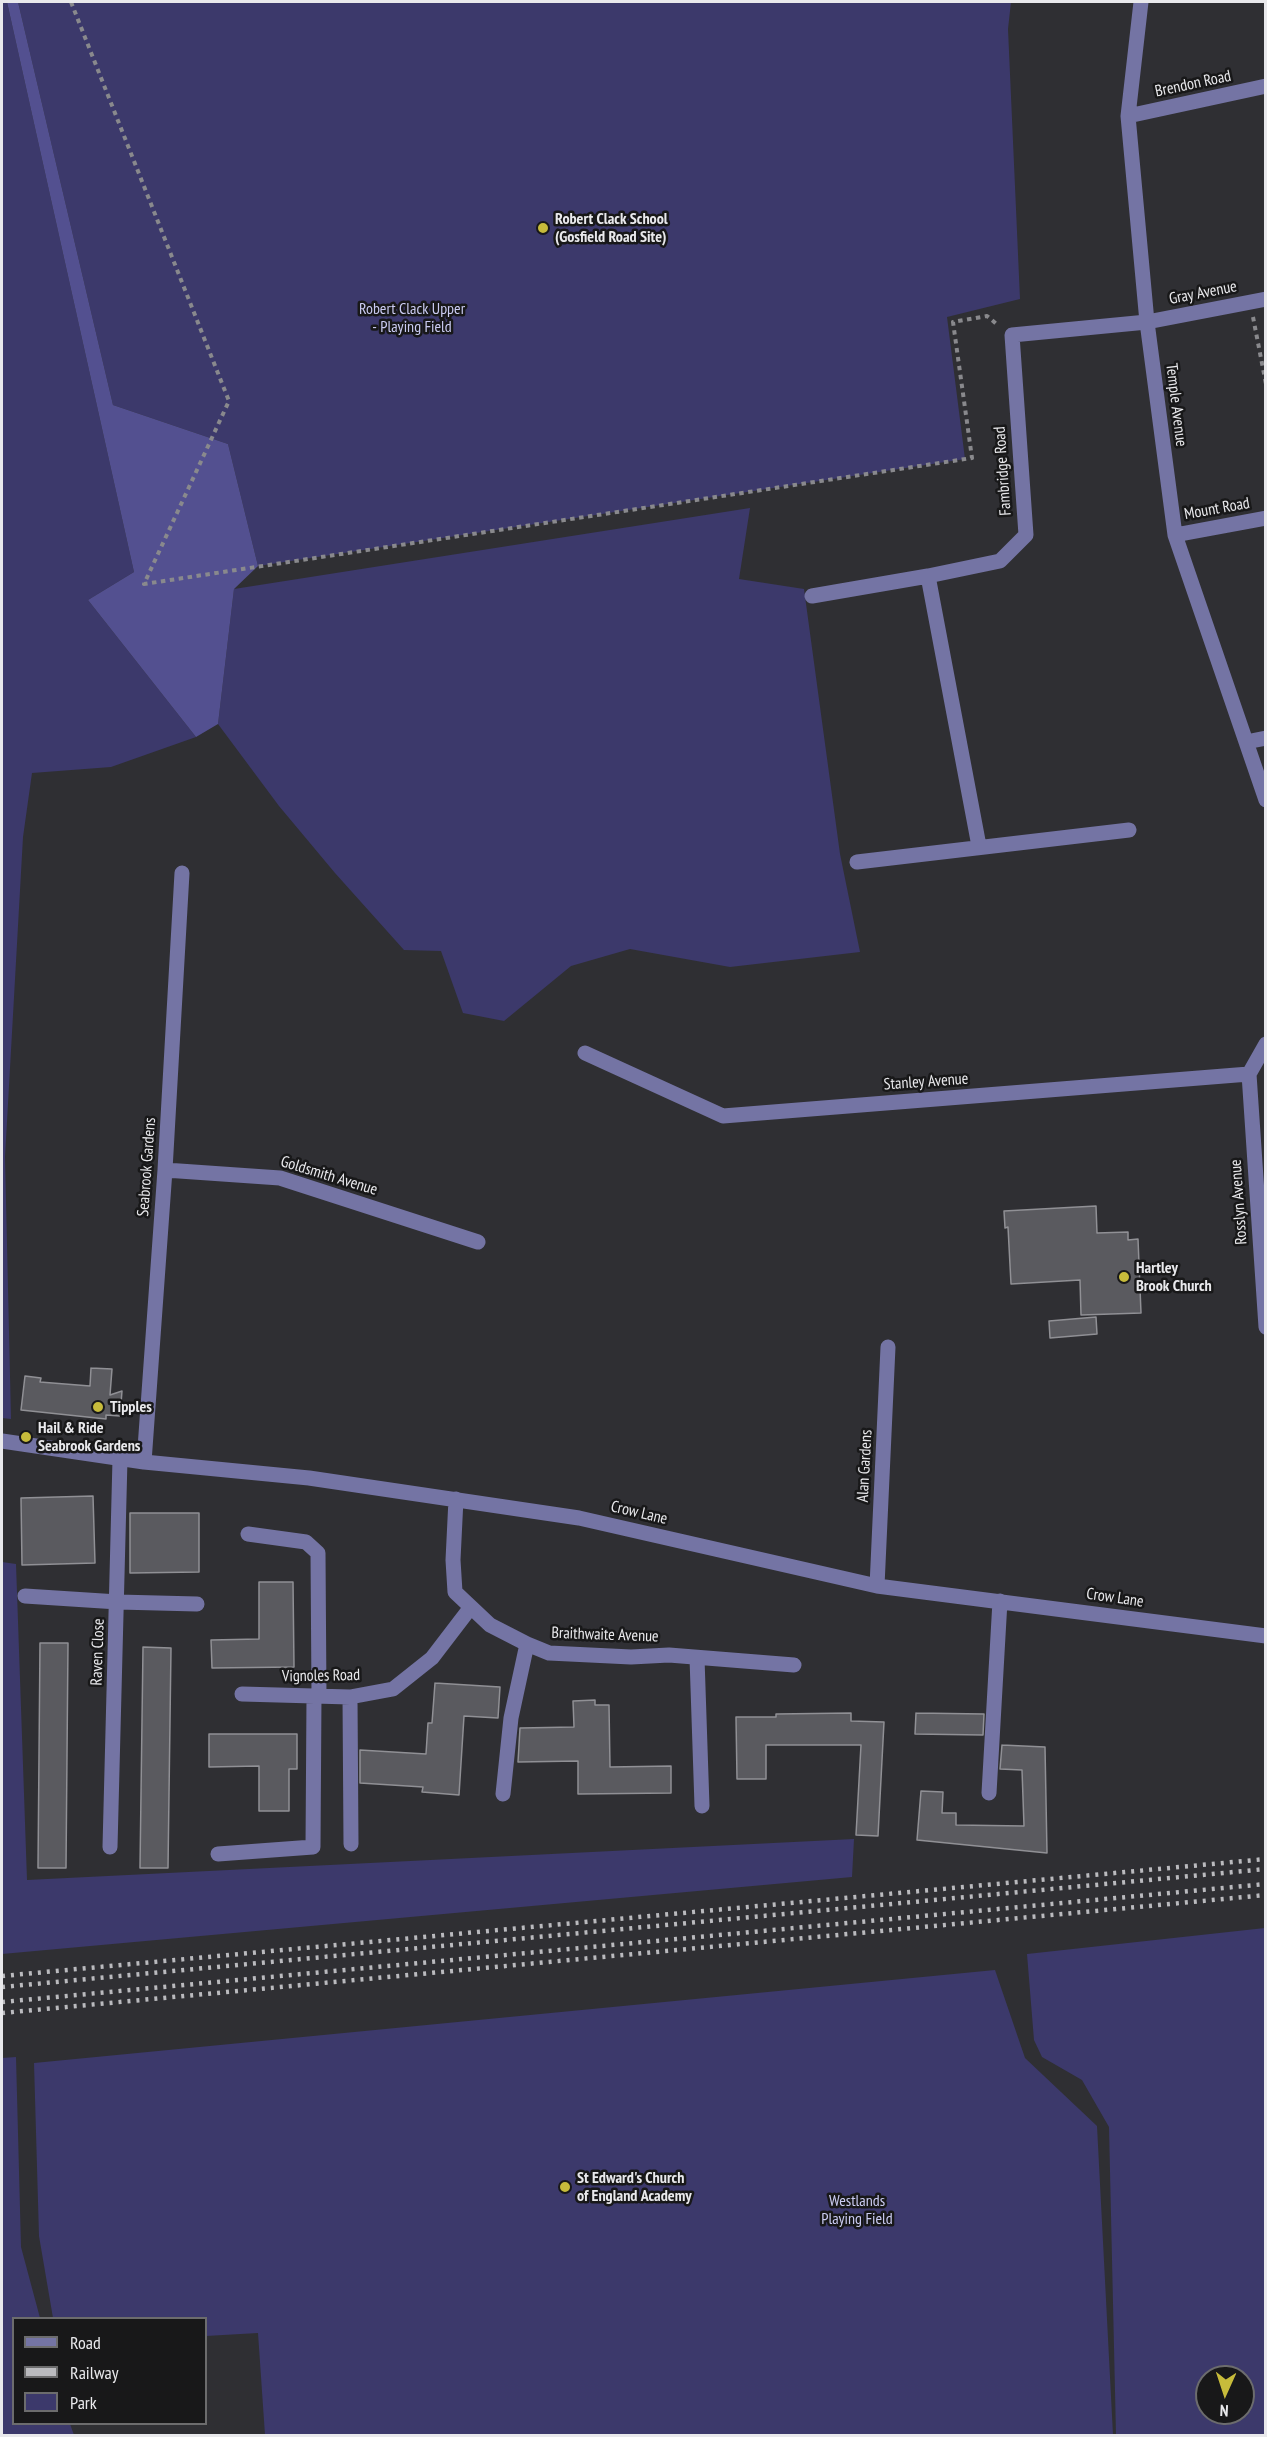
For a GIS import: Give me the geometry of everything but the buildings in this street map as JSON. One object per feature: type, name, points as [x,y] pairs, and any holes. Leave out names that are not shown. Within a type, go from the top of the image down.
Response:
[{"type":"street","name":"Temple Avenue","points":[[1141,2],[1128,116],[1147,322],[1174,535],[1266,800]]},
{"type":"street","name":"Brendon Road","points":[[1128,116],[1266,86]]},
{"type":"street","name":"Gray Avenue","points":[[1147,322],[1258,300]]},
{"type":"street","points":[[1012,335],[1147,322]]},
{"type":"street","name":"Fambridge Road","points":[[812,596],[1000,561],[1026,535],[1012,335]]},
{"type":"street","name":"Mount Road","points":[[1174,535],[1266,518]]},
{"type":"street","points":[[928,576],[979,846]]},
{"type":"street","points":[[1246,742],[1266,738]]},
{"type":"street","points":[[857,862],[1129,830]]},
{"type":"street","name":"Seabrook Gardens","points":[[144,1462],[165,1170],[182,873]]},
{"type":"street","points":[[1249,1074],[1266,1044]]},
{"type":"street","name":"Stanley Avenue","points":[[585,1053],[723,1116],[1249,1074]]},
{"type":"street","name":"Rosslyn Avenue","points":[[1249,1074],[1266,1327]]},
{"type":"street","name":"Goldsmith Avenue","points":[[165,1170],[280,1178],[478,1242]]},
{"type":"street","name":"Alan Gardens","points":[[877,1586],[888,1347]]},
{"type":"street","name":"Crow Lane","points":[[2,1441],[120,1459],[309,1478],[456,1499],[579,1518],[877,1586],[1266,1636]]},
{"type":"street","name":"Raven Close","points":[[110,1847],[120,1459]]},
{"type":"street","name":"Braithwaite Avenue","points":[[456,1499],[453,1560],[455,1592],[490,1625],[526,1644],[549,1653],[697,1658],[794,1665]]},
{"type":"street","points":[[218,1854],[312,1846],[318,1553],[306,1542],[248,1534]]},
{"type":"street","points":[[25,1596],[197,1604]]},
{"type":"street","points":[[989,1794],[1000,1601]]},
{"type":"street","name":"Vignoles Road","points":[[242,1694],[350,1697],[393,1689],[432,1658],[471,1608]]},
{"type":"street","points":[[503,1794],[511,1718],[526,1644]]},
{"type":"street","points":[[697,1658],[702,1806]]},
{"type":"street","points":[[350,1697],[351,1844]]},
{"type":"path","points":[[71,2],[229,401],[144,584],[972,458],[953,322],[987,316],[1012,335]]},
{"type":"path","points":[[1258,300],[1266,384]]},
{"type":"green space","points":[[2,2],[7,2],[134,572],[88,600],[196,737],[111,767],[32,773],[23,837],[5,1157],[11,1419],[2,1418]]},
{"type":"green space","name":"Robert Clack Upper - Playing Field","points":[[18,2],[1011,2],[1008,29],[1020,299],[947,317],[965,459],[258,566],[228,444],[113,405]]},
{"type":"green space","points":[[750,508],[739,579],[804,589],[840,854],[860,952],[730,967],[630,949],[571,966],[504,1021],[463,1013],[441,951],[404,950],[279,806],[218,724],[234,589]]},
{"type":"green space","points":[[2,1562],[16,1564],[27,1880],[854,1839],[852,1877],[2,1954]]},
{"type":"green space","points":[[1265,1928],[1265,2435],[1116,2435],[1109,2127],[1082,2080],[1042,2057],[1034,2040],[1027,1954]]},
{"type":"green space","name":"Westlands Playing Field","points":[[995,1970],[1025,2058],[1097,2126],[1113,2435],[265,2435],[258,2333],[207,2336],[207,2317],[53,2317],[39,2236],[34,2063]]},
{"type":"green space","points":[[16,2057],[21,2247],[40,2317],[12,2317],[12,2425],[70,2425],[74,2435],[2,2435],[2,2058]]},
{"type":"shaded area","points":[[7,2],[18,2],[113,405],[228,444],[258,566],[234,589],[218,724],[196,737],[88,600],[134,572]]},
{"type":"railway","points":[[2,1976],[1266,1859]]},
{"type":"railway","points":[[2,1987],[1266,1869]]},
{"type":"railway","points":[[2,2002],[1266,1884]]},
{"type":"railway","points":[[2,2013],[1266,1895]]},
{"type":"place","name":"Robert Clack School (Gosfield Road Site)","points":[[543,228]]},
{"type":"place","name":"Hartley Brook Church","points":[[1124,1277]]},
{"type":"place","name":"Tipples","points":[[98,1407]]},
{"type":"place","name":"Hail & Ride Seabrook Gardens","points":[[26,1437]]},
{"type":"place","name":"St Edward's Church of England Academy","points":[[565,2187]]}]
